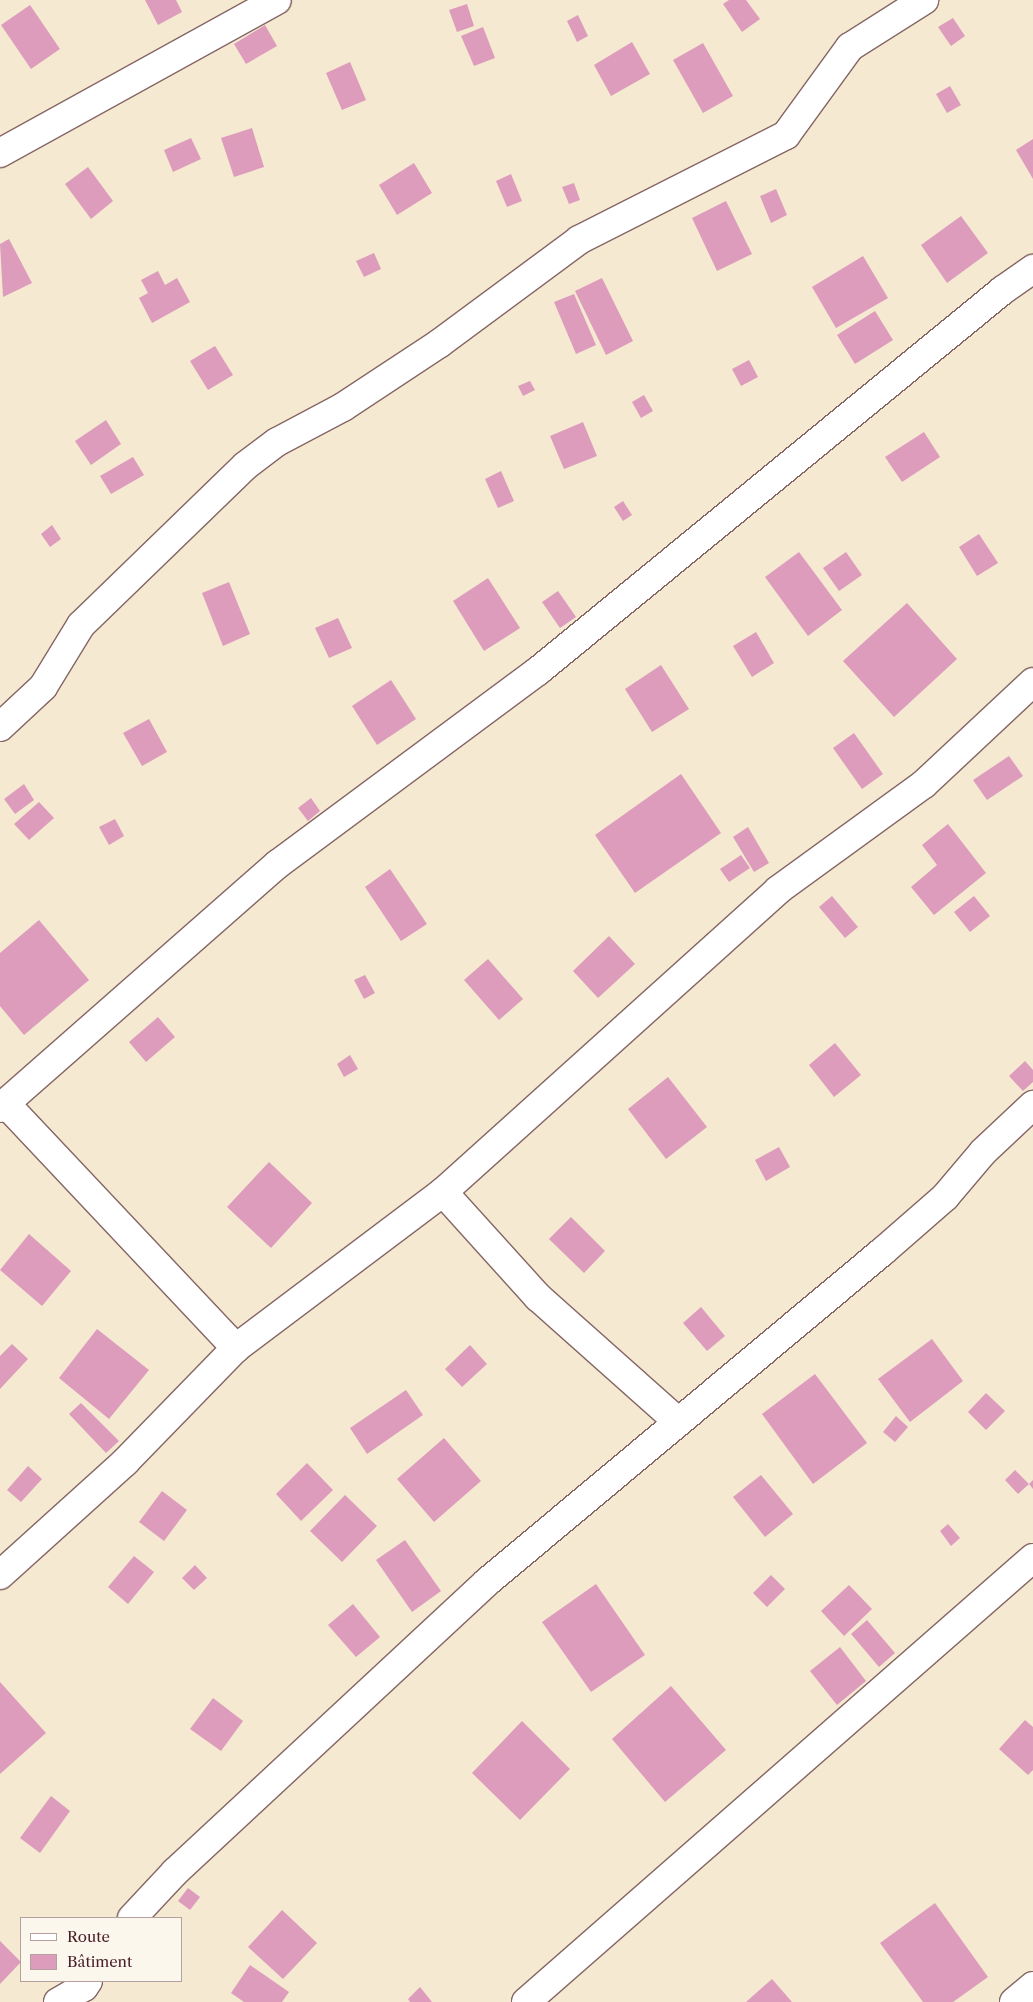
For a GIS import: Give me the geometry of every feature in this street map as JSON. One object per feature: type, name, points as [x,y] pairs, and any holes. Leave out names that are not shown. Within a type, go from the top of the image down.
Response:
[{"type":"street","points":[[0,153],[277,0]]},
{"type":"street","points":[[0,728],[43,687],[81,625],[245,466],[277,442],[343,407],[440,343],[580,240],[786,135],[850,47],[924,0]]},
{"type":"street","points":[[236,1348],[3,1106],[278,864],[546,665],[1003,290],[1033,269]]},
{"type":"street","points":[[0,1575],[125,1462],[236,1348],[443,1192],[778,890],[924,784],[1033,682]]},
{"type":"street","points":[[133,1917],[174,1872],[480,1588],[938,1203],[983,1152],[1033,1105]]},
{"type":"street","points":[[443,1192],[538,1297],[677,1421]]},
{"type":"street","points":[[526,2002],[1033,1558]]},
{"type":"street","points":[[58,2002],[84,1987],[87,1982]]},
{"type":"street","points":[[1014,2002],[1033,1986]]},
{"type":"building","points":[[145,0],[176,0],[182,12],[158,25]]},
{"type":"building","points":[[729,0],[746,0],[760,19],[742,32],[723,4]]},
{"type":"building","points":[[467,4],[474,26],[457,32],[449,10]]},
{"type":"building","points":[[30,5],[60,49],[31,69],[1,25]]},
{"type":"building","points":[[578,15],[588,36],[577,42],[567,21]]},
{"type":"building","points":[[953,18],[965,36],[951,46],[938,27]]},
{"type":"building","points":[[265,25],[277,46],[246,64],[234,44]]},
{"type":"building","points":[[483,27],[495,58],[474,66],[461,36]]},
{"type":"building","points":[[632,42],[650,74],[611,96],[594,65]]},
{"type":"building","points":[[703,43],[733,96],[703,113],[673,60]]},
{"type":"building","points":[[350,62],[366,100],[342,110],[326,73]]},
{"type":"building","points":[[950,86],[961,105],[947,113],[936,94]]},
{"type":"building","points":[[252,128],[264,167],[234,177],[221,138]]},
{"type":"building","points":[[191,138],[201,159],[173,172],[164,150]]},
{"type":"building","points":[[1033,139],[1033,179],[1016,150]]},
{"type":"building","points":[[414,163],[432,193],[397,215],[379,185]]},
{"type":"building","points":[[88,167],[113,201],[91,219],[65,184]]},
{"type":"building","points":[[511,174],[522,201],[507,207],[496,181]]},
{"type":"building","points":[[574,183],[580,200],[569,204],[562,187]]},
{"type":"building","points":[[776,189],[787,215],[771,223],[760,196]]},
{"type":"building","points":[[726,201],[752,254],[717,271],[692,218]]},
{"type":"building","points":[[961,216],[988,253],[947,283],[921,245]]},
{"type":"building","points":[[9,239],[32,283],[3,297],[0,244]]},
{"type":"building","points":[[374,253],[381,269],[364,277],[356,261]]},
{"type":"building","points":[[863,256],[888,298],[836,328],[812,287]]},
{"type":"building","points":[[158,271],[165,285],[177,278],[190,302],[152,323],[139,298],[148,293],[141,280]]},
{"type":"building","points":[[602,278],[633,341],[606,355],[575,291]]},
{"type":"building","points":[[574,294],[596,345],[576,354],[554,302]]},
{"type":"building","points":[[875,311],[893,340],[855,364],[837,335]]},
{"type":"building","points":[[215,346],[233,375],[208,390],[190,361]]},
{"type":"building","points":[[749,360],[758,377],[741,386],[732,369]]},
{"type":"building","points":[[530,381],[535,390],[523,396],[518,386]]},
{"type":"building","points":[[644,395],[653,411],[641,418],[632,402]]},
{"type":"building","points":[[106,420],[121,444],[91,465],[75,441]]},
{"type":"building","points":[[583,422],[597,456],[564,469],[550,436]]},
{"type":"building","points":[[924,432],[940,457],[902,482],[885,457]]},
{"type":"building","points":[[133,457],[144,475],[111,494],[100,476]]},
{"type":"building","points":[[501,471],[514,501],[498,508],[485,479]]},
{"type":"building","points":[[623,501],[632,515],[623,521],[614,507]]},
{"type":"building","points":[[52,525],[61,539],[50,547],[41,534]]},
{"type":"building","points":[[979,534],[998,563],[977,576],[959,547]]},
{"type":"building","points":[[799,552],[842,610],[808,636],[765,577]]},
{"type":"building","points":[[846,552],[862,575],[839,591],[823,568]]},
{"type":"building","points":[[488,578],[520,628],[484,651],[453,601]]},
{"type":"building","points":[[229,582],[250,634],[223,646],[202,593]]},
{"type":"building","points":[[558,591],[576,617],[560,628],[542,602]]},
{"type":"building","points":[[907,603],[957,659],[894,717],[843,661]]},
{"type":"building","points":[[338,618],[352,648],[329,658],[315,628]]},
{"type":"building","points":[[756,632],[774,663],[752,677],[733,646]]},
{"type":"building","points":[[661,665],[689,709],[652,732],[625,689]]},
{"type":"building","points":[[391,680],[416,719],[377,745],[352,706]]},
{"type":"building","points":[[149,719],[167,752],[142,766],[123,733]]},
{"type":"building","points":[[854,733],[883,774],[862,789],[833,748]]},
{"type":"building","points":[[1009,756],[1023,776],[987,800],[973,780]]},
{"type":"building","points":[[681,774],[721,833],[635,893],[595,835]]},
{"type":"building","points":[[24,784],[34,800],[15,814],[4,799]]},
{"type":"building","points":[[311,798],[320,811],[308,821],[298,808]]},
{"type":"building","points":[[39,802],[54,818],[29,840],[14,824]]},
{"type":"building","points":[[115,819],[124,836],[109,845],[99,827]]},
{"type":"building","points":[[948,824],[986,873],[934,915],[911,887],[937,865],[922,845]]},
{"type":"building","points":[[748,827],[769,863],[754,872],[733,837]]},
{"type":"building","points":[[741,855],[750,868],[729,882],[720,869]]},
{"type":"building","points":[[390,869],[427,924],[401,941],[365,887]]},
{"type":"building","points":[[832,896],[858,927],[845,938],[819,907]]},
{"type":"building","points":[[974,896],[990,916],[970,932],[954,912]]},
{"type":"building","points":[[39,920],[89,980],[24,1035],[0,1006],[0,953]]},
{"type":"building","points":[[609,936],[635,964],[598,998],[573,971]]},
{"type":"building","points":[[488,959],[523,999],[499,1020],[464,980]]},
{"type":"building","points":[[365,975],[375,993],[364,999],[354,980]]},
{"type":"building","points":[[158,1017],[175,1037],[146,1062],[129,1042]]},
{"type":"building","points":[[835,1043],[861,1075],[834,1097],[809,1065]]},
{"type":"building","points":[[350,1055],[358,1069],[344,1077],[337,1064]]},
{"type":"building","points":[[1025,1061],[1033,1070],[1033,1082],[1023,1091],[1009,1076]]},
{"type":"building","points":[[668,1077],[707,1127],[666,1159],[628,1109]]},
{"type":"building","points":[[779,1147],[790,1167],[766,1181],[755,1160]]},
{"type":"building","points":[[269,1162],[312,1203],[271,1248],[227,1207]]},
{"type":"building","points":[[571,1217],[605,1251],[584,1273],[549,1239]]},
{"type":"building","points":[[29,1234],[71,1271],[42,1306],[0,1270]]},
{"type":"building","points":[[701,1307],[725,1336],[707,1351],[683,1323]]},
{"type":"building","points":[[97,1329],[149,1370],[109,1419],[59,1378]]},
{"type":"building","points":[[932,1339],[963,1381],[910,1422],[878,1379]]},
{"type":"building","points":[[12,1344],[28,1359],[0,1389],[0,1356]]},
{"type":"building","points":[[470,1345],[487,1364],[462,1387],[445,1369]]},
{"type":"building","points":[[815,1374],[867,1443],[813,1484],[762,1414]]},
{"type":"building","points":[[406,1390],[423,1415],[367,1454],[350,1428]]},
{"type":"building","points":[[986,1393],[1005,1411],[986,1430],[968,1412]]},
{"type":"building","points":[[81,1403],[119,1441],[106,1453],[69,1414]]},
{"type":"building","points":[[896,1416],[908,1427],[895,1442],[883,1432]]},
{"type":"building","points":[[444,1438],[481,1481],[434,1522],[397,1479]]},
{"type":"building","points":[[307,1463],[333,1490],[301,1521],[276,1494]]},
{"type":"building","points":[[28,1466],[42,1479],[21,1502],[7,1490]]},
{"type":"building","points":[[1015,1470],[1029,1484],[1018,1494],[1005,1480]]},
{"type":"building","points":[[761,1475],[793,1514],[765,1537],[733,1497]]},
{"type":"building","points":[[1033,1480],[1033,1489],[1029,1484]]},
{"type":"building","points":[[162,1491],[187,1510],[164,1541],[139,1522]]},
{"type":"building","points":[[345,1495],[377,1526],[342,1562],[310,1531]]},
{"type":"building","points":[[948,1524],[960,1538],[951,1546],[940,1531]]},
{"type":"building","points":[[405,1540],[441,1591],[412,1612],[376,1560]]},
{"type":"building","points":[[134,1556],[154,1572],[128,1604],[108,1587]]},
{"type":"building","points":[[195,1565],[207,1578],[194,1590],[182,1578]]},
{"type":"building","points":[[771,1575],[785,1589],[767,1607],[753,1593]]},
{"type":"building","points":[[596,1584],[645,1655],[591,1692],[542,1622]]},
{"type":"building","points":[[849,1585],[872,1609],[844,1636],[821,1611]]},
{"type":"building","points":[[353,1604],[380,1637],[356,1657],[328,1625]]},
{"type":"building","points":[[867,1620],[895,1653],[879,1667],[851,1634]]},
{"type":"building","points":[[840,1647],[866,1681],[837,1705],[810,1671]]},
{"type":"building","points":[[0,1682],[46,1733],[0,1774]]},
{"type":"building","points":[[671,1686],[726,1750],[665,1802],[612,1739]]},
{"type":"building","points":[[213,1698],[243,1721],[221,1751],[190,1729]]},
{"type":"building","points":[[1025,1720],[1033,1727],[1033,1770],[1028,1775],[999,1749]]},
{"type":"building","points":[[522,1721],[570,1769],[520,1820],[472,1773]]},
{"type":"building","points":[[51,1796],[70,1811],[40,1853],[20,1838]]},
{"type":"building","points":[[188,1888],[200,1897],[190,1910],[178,1901]]},
{"type":"building","points":[[935,1903],[988,1977],[953,2002],[923,2002],[880,1943]]},
{"type":"building","points":[[282,1910],[317,1943],[283,1979],[248,1947]]},
{"type":"building","points":[[0,1941],[20,1963],[0,1984]]},
{"type":"building","points":[[250,1965],[289,1992],[282,2002],[244,2002],[231,1993]]},
{"type":"building","points":[[772,1979],[792,2002],[746,2002]]},
{"type":"building","points":[[420,1987],[432,2002],[410,2002],[408,1999]]}]
